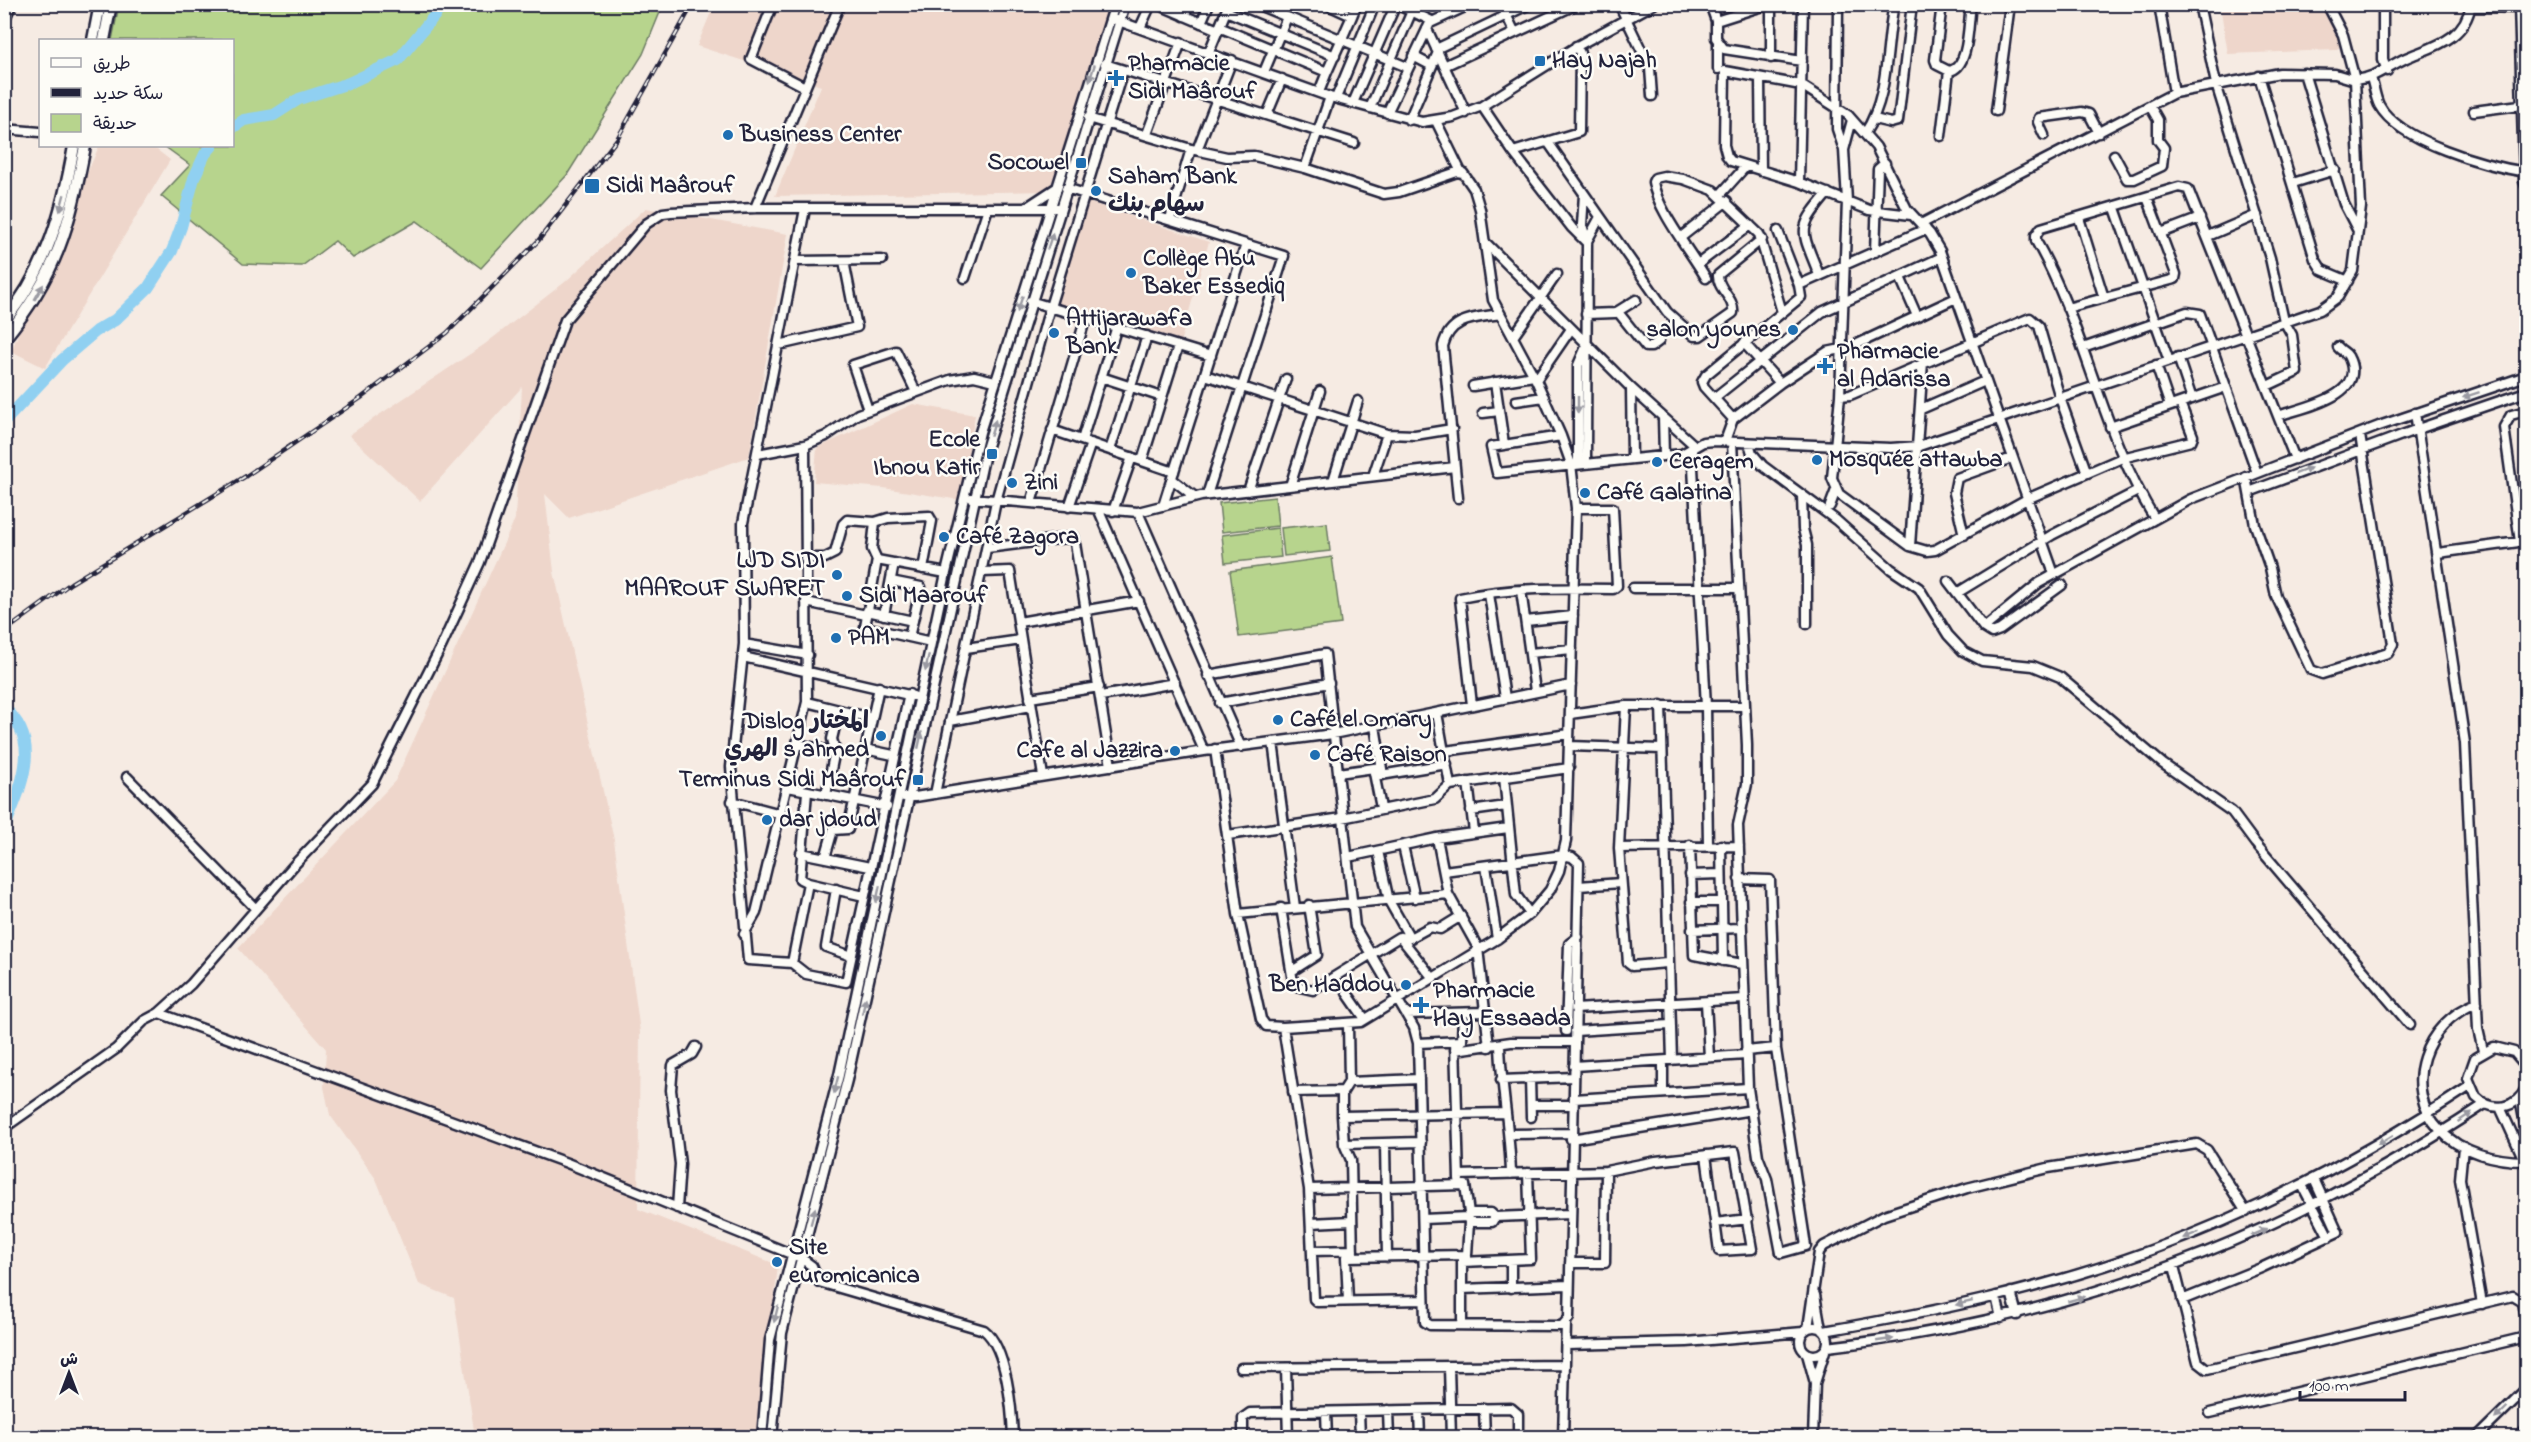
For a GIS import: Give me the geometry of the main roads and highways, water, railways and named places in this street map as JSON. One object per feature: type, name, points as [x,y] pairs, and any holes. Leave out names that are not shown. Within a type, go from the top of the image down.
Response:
[{"type":"main road","points":[[93,39],[100,4]]},
{"type":"main road","points":[[104,39],[111,4]]},
{"type":"main road","points":[[4,321],[33,282],[47,252],[66,188],[75,147]]},
{"type":"main road","points":[[4,339],[33,304],[53,265],[76,191],[85,147]]},
{"type":"waterway","points":[[234,127],[244,120],[274,115],[299,99],[349,83],[398,60],[444,4]]},
{"type":"waterway","points":[[4,422],[62,360],[96,331],[115,320],[148,288],[172,251],[194,178],[205,154],[211,147]]},
{"type":"waterway","points":[[4,708],[16,721],[23,735],[26,750],[22,782],[4,829]]},
{"type":"railway","points":[[4,632],[71,583],[246,476],[361,398],[447,333],[538,241],[617,139],[693,4]]},
{"type":"place","name":"Hay Najah","points":[[1540,61]]},
{"type":"place","name":"Pharmacie Sidi Maârouf","points":[[1116,78]]},
{"type":"place","name":"Business Center","points":[[728,135]]},
{"type":"place","name":"Socowel","points":[[1081,163]]},
{"type":"place","name":"Sidi Maârouf","points":[[592,186]]},
{"type":"place","name":"Saham Bank سهام بنك","points":[[1096,191]]},
{"type":"place","name":"Collège Abu Baker Essediq","points":[[1131,273]]},
{"type":"place","name":"salon younes","points":[[1793,330]]},
{"type":"place","name":"Attijarawafa Bank","points":[[1054,333]]},
{"type":"place","name":"Pharmacie al Adarissa","points":[[1825,366]]},
{"type":"place","name":"Ecole Ibnou Katir","points":[[992,454]]},
{"type":"place","name":"Mosquée attawba","points":[[1817,460]]},
{"type":"place","name":"Ceragem","points":[[1657,462]]},
{"type":"place","name":"Zini","points":[[1012,483]]},
{"type":"place","name":"Café Galatina","points":[[1585,493]]},
{"type":"place","name":"Café Zagora","points":[[944,537]]},
{"type":"place","name":"LJD SIDI MAAROUF SWARET","points":[[837,575]]},
{"type":"place","name":"Sidi Maarouf","points":[[847,596]]},
{"type":"place","name":"PAM","points":[[836,638]]},
{"type":"place","name":"Café el Omary","points":[[1278,720]]},
{"type":"place","name":"Dislog المختار الهري s ahmed","points":[[881,736]]},
{"type":"place","name":"Cafe al Jazzira","points":[[1175,751]]},
{"type":"place","name":"Café Raison","points":[[1315,755]]},
{"type":"place","name":"Terminus Sidi Maârouf","points":[[918,780]]},
{"type":"place","name":"dar jdoud","points":[[767,820]]},
{"type":"place","name":"Ben Haddou","points":[[1406,985]]},
{"type":"place","name":"Pharmacie Hay Essaada","points":[[1421,1005]]},
{"type":"place","name":"Site euromicanica","points":[[777,1262]]}]
